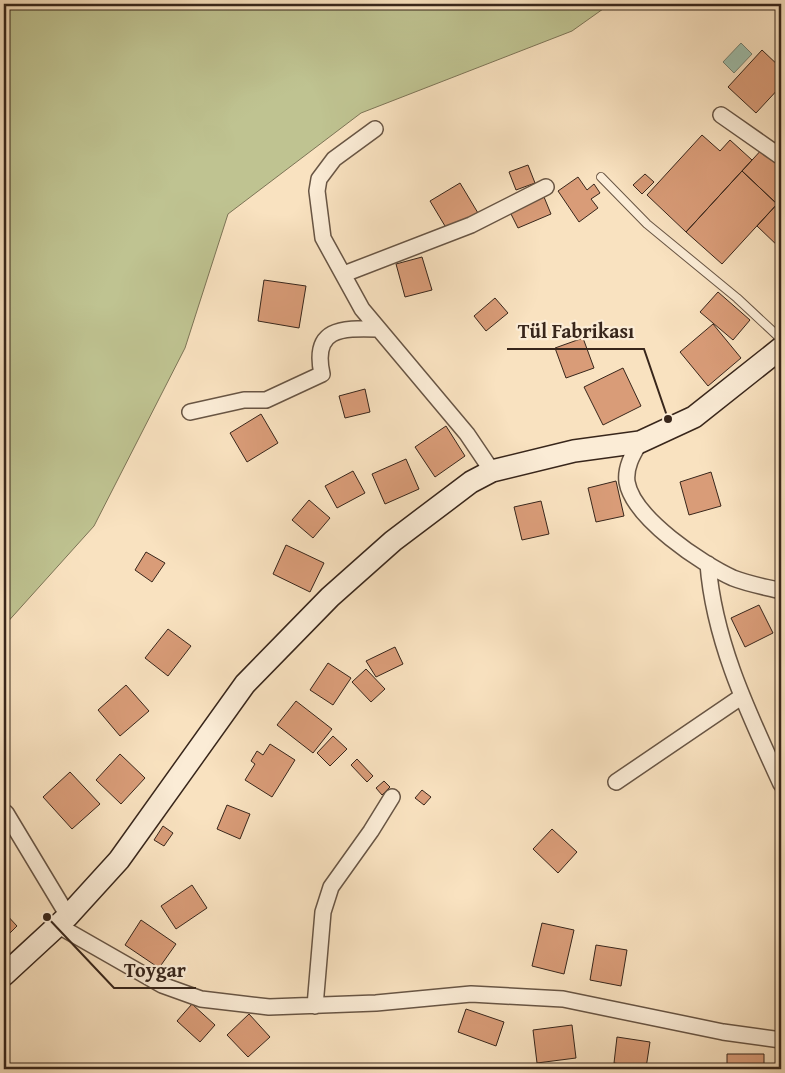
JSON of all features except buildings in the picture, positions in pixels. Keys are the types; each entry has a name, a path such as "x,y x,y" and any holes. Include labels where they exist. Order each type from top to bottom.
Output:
{"main road":[{"path":"4,975 62,920 119,860 245,684 330,597 393,541 471,482 492,471 574,451 640,442 694,417 781,348"}],"street":[{"path":"721,115 781,157"},
{"path":"375,129 334,159 319,179 317,191 323,238 362,309 467,434 492,471"},
{"path":"344,274 471,225 546,186"},
{"path":"190,412 244,400 266,400 308,383 322,374 319,359 320,347 335,330 377,329"},
{"path":"640,442 628,463 627,482 635,502 682,548 708,564 734,578 781,591"},
{"path":"708,564 710,586 741,697 781,784"},
{"path":"616,782 741,697"},
{"path":"315,1006 323,912 331,887 371,831 392,797"},
{"path":"6,813 62,920 162,985 201,999 269,1007 315,1006 470,994 563,999 723,1032 781,1040"}],"lane":[{"path":"601,177 647,224 738,298 781,339"}],"green space":[{"path":"4,4 610,4 572,31 361,113 228,214 185,348 94,526 4,626"}],"shaded area":[{"path":"741,43 752,54 734,73 723,62"}],"place":[{"name":"Tül Fabrikası","path":"668,419"},
{"name":"Toygar","path":"47,917"}]}
